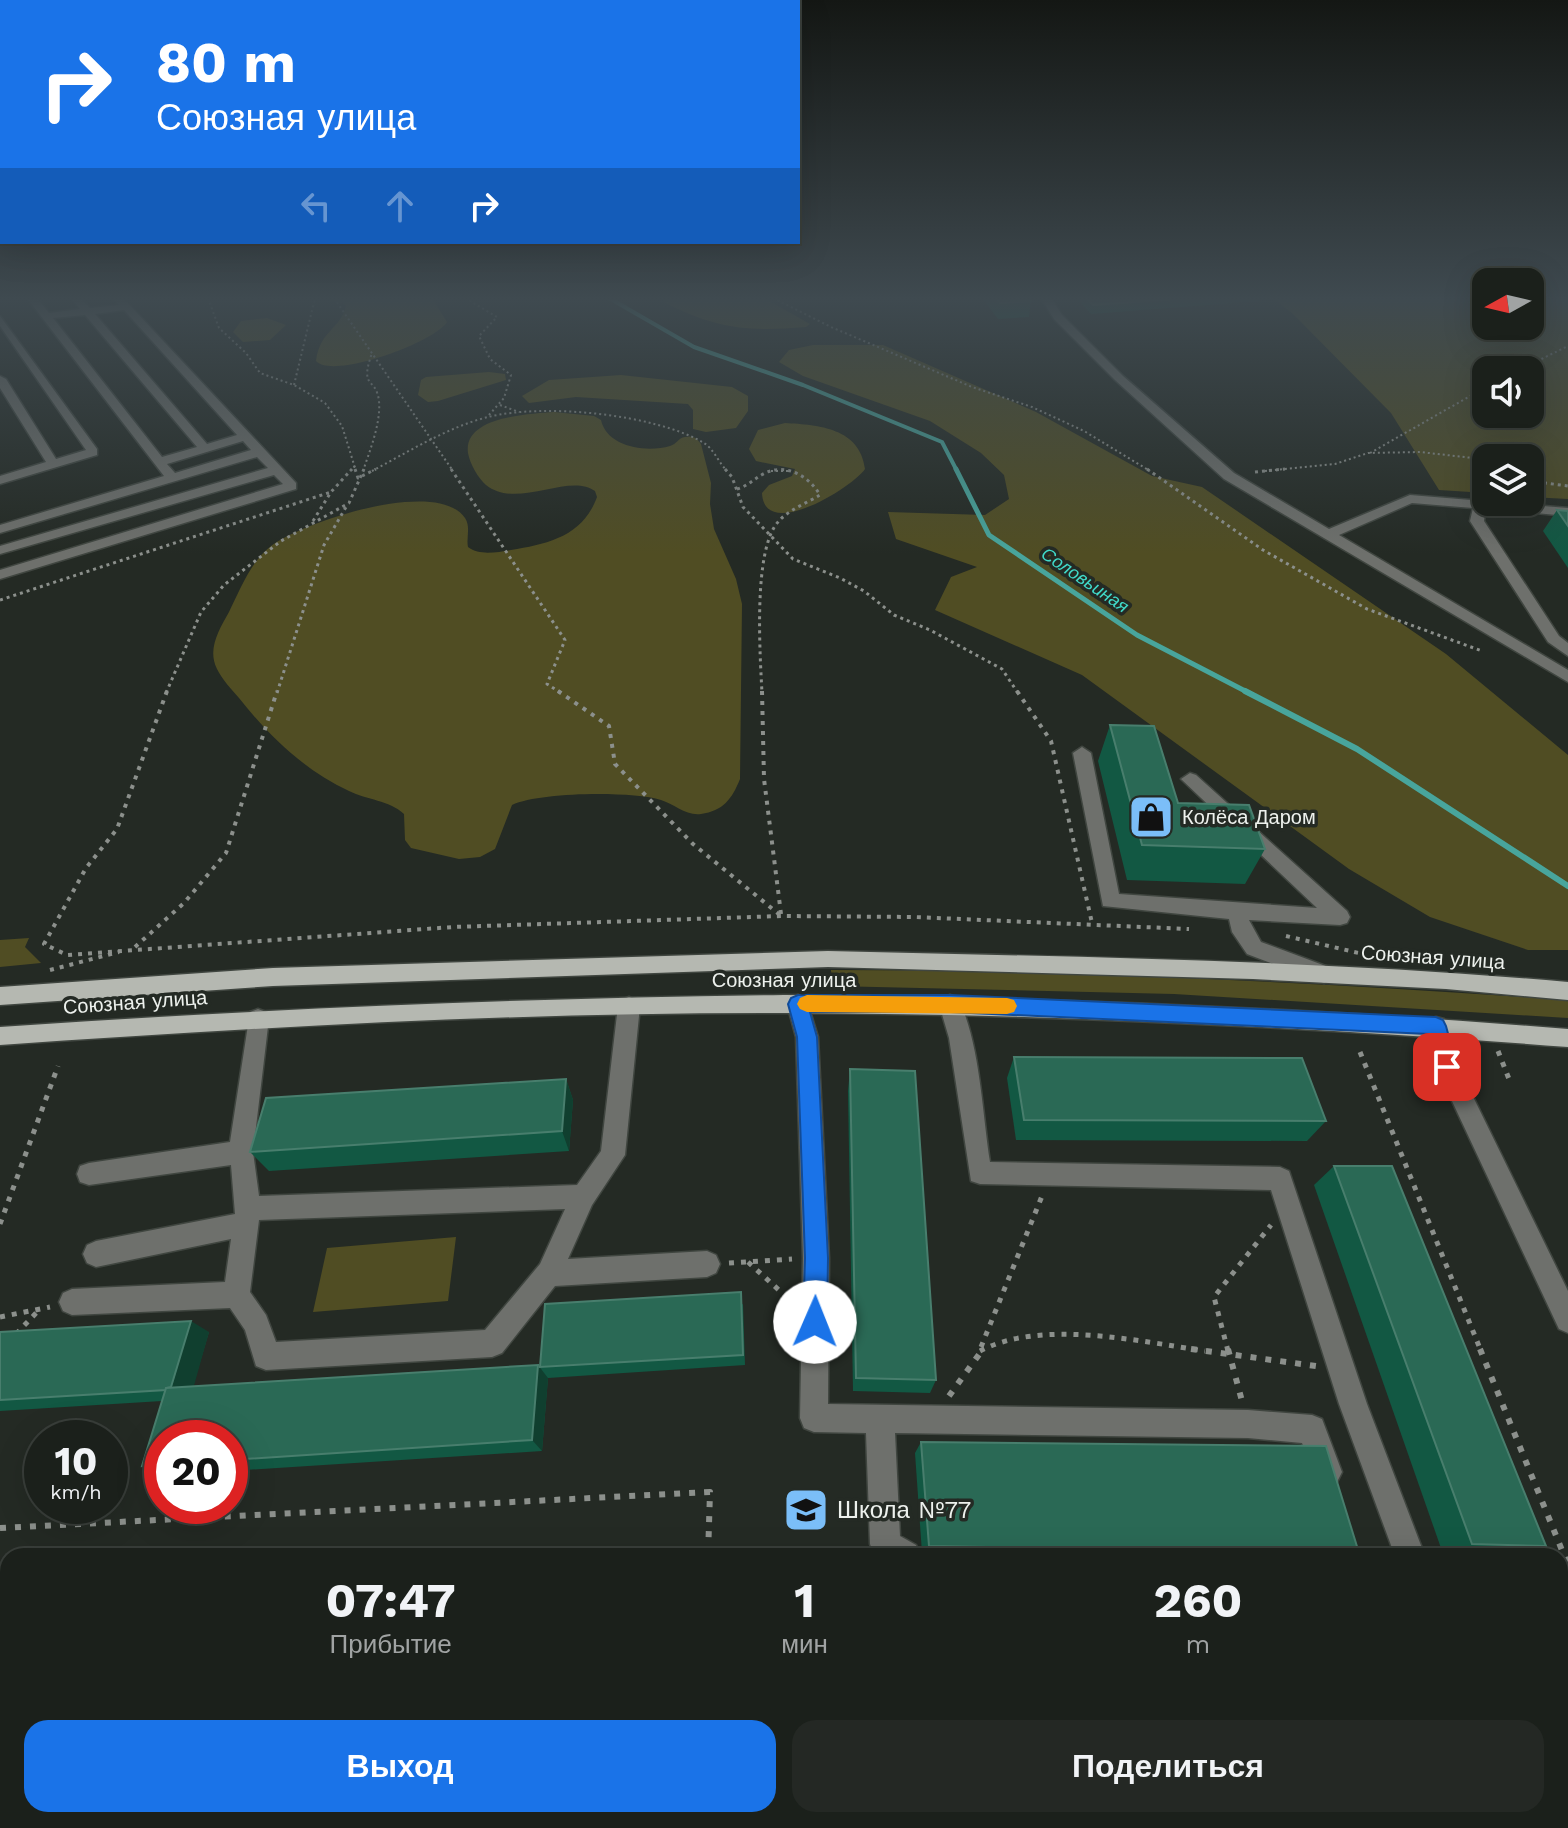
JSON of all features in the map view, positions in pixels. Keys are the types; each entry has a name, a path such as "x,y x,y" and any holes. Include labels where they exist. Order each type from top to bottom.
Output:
{"main road":[{"name":"Союзная улица","path":"0,996 273,977 828,959 1324,974 1446,980 1568,991"},
{"name":"Союзная улица","path":"0,1036 258,1018 629,1006 950,1004 1436,1026 1568,1038"}],"street":[{"path":"3,383 53,464"},
{"path":"0,461 4,479 93,452 44,383"},
{"path":"99,383 172,478"},
{"path":"149,383 205,449"},
{"path":"0,575 291,486 197,383"},
{"path":"1125,383 1229,476 1568,677"},
{"path":"160,462 245,436"},
{"path":"0,529 259,452"},
{"path":"0,550 276,470"},
{"path":"1330,534 1410,499 1472,504"},
{"path":"1544,510 1568,512"},
{"path":"1477,516 1477,521 1553,639 1568,651"},
{"path":"1082,753 1110,901 1340,917 1190,779"},
{"path":"1237,912 1242,932 1254,948 1324,974"},
{"path":"798,1004 807,1037 816,1258 814,1418 1248,1424 1312,1429 1336,1500"},
{"path":"950,1004 960,1038 980,1173 1280,1179 1342,1370 1407,1548"},
{"path":"258,1018 241,1152 247,1216 236,1295 257,1324 266,1356 492,1343 549,1273 583,1197 613,1155 629,1006"},
{"path":"1436,1026 1447,1067 1568,1320"},
{"path":"89,1174 241,1152"},
{"path":"96,1254 247,1216 583,1197"},
{"path":"549,1273 707,1264"},
{"path":"72,1302 236,1295"},
{"path":"880,1419 885,1544 892,1548"}],"path":[{"path":"289,383 325,403 342,426 358,478"},
{"path":"43,972 134,948 194,893 226,853 324,545 354,495 376,430 380,401 368,383"},
{"path":"393,383 565,640 547,684 609,726 615,764 693,844 782,916"},
{"path":"487,417 500,405 510,383"},
{"path":"963,383 1032,407 1084,431 1140,464 1263,550 1367,609 1482,651"},
{"path":"1229,476 1335,464 1368,453 1472,395"},
{"path":"500,405 522,412"},
{"path":"358,478 432,440 487,417 522,412 583,412 615,416 684,433 708,445 732,477 743,507 793,559 840,578 864,591 894,615 930,630 1002,669 1051,741 1092,923"},
{"path":"1368,453 1420,452 1472,458"},
{"path":"313,521 331,492 355,466"},
{"path":"737,489 752,485 760,476 773,470 788,471 815,484 820,495 780,519 769,534 762,576 760,638 764,779 782,916"},
{"path":"1544,483 1568,486"},
{"path":"0,600 331,492"},
{"path":"348,505 313,521 232,576 201,612 156,717 117,829 86,868 44,944 67,955 453,927 782,916 1092,923 1197,929"},
{"path":"1242,932 1277,934 1364,955"},
{"path":"1360,1052 1561,1548"},
{"path":"0,1224 58,1066"},
{"path":"933,1419 981,1349 1051,1175"},
{"path":"1248,1424 1214,1297 1288,1204"},
{"path":"707,1264 816,1258"},
{"path":"747,1262 815,1322"},
{"path":"0,1317 72,1302"},
{"path":"10,1341 39,1309"},
{"path":"981,1349 1037,1334 1129,1340 1342,1370"},
{"path":"0,1528 710,1492 708,1548"}],"shaded area":[{"path":"420,383 495,383 438,401 428,402 418,395"},
{"path":"543,383 698,383 732,387 748,396 748,411 736,428 706,432 693,429 693,410 688,404 576,397 529,403 522,396"},
{"path":"824,383 970,383 1036,412 1152,476 1202,487 1446,654 1568,755 1568,950 1528,950 1430,917 1349,869 1082,675 935,610 951,577 977,567 896,539 888,512 985,515 1009,499 1004,475 981,453 930,421"},
{"path":"1362,383 1472,383 1472,428 1544,428 1544,383 1568,383 1568,499 1544,498 1544,444 1472,444 1472,492 1439,490 1391,413"},
{"path":"554,412 594,416 601,420 611,436 629,446 660,448 690,436 701,444 711,483 714,529 736,579 742,604 740,779 726,803 701,814 690,813 661,800 629,795 543,797 512,805 495,849 480,857 459,859 411,848 405,840 404,814 392,806 333,783 288,751 263,726 217,669 213,654 216,640 247,576 264,552 287,536 339,516 400,503 427,502 450,506 467,521 468,547 483,552 538,545 563,536 583,521 591,510 597,497 595,491 584,486 571,486 527,493 499,492 480,479 468,453 469,441 476,431 487,424 515,416"},
{"path":"785,423 836,431 855,445 862,455 865,469 844,488 809,506 777,513 766,507 762,493 769,485 792,476 795,469 756,461 749,449 758,430"},
{"path":"29,938 25,947 41,963 0,967 0,940"},
{"path":"831,970 1107,975 1476,994 1568,1000 1568,1018 1174,994 832,986"},
{"path":"456,1237 448,1301 313,1312 327,1248"}],"building":[{"path":"1557,510 1568,511 1568,526"},
{"path":"1110,725 1154,726 1178,803 1249,805 1265,849 1142,845"},
{"path":"1014,1057 1302,1058 1326,1121 1024,1120"},
{"path":"850,1069 915,1071 936,1380 856,1378"},
{"path":"566,1079 562,1131 250,1152 266,1098"},
{"path":"1334,1166 1392,1166 1546,1546 1472,1544"},
{"path":"741,1292 743,1355 540,1367 545,1304"},
{"path":"191,1321 171,1387 166,1390 0,1400 0,1332"},
{"path":"538,1365 532,1440 248,1459 248,1420 156,1420 166,1388"},
{"path":"921,1442 1326,1446 1357,1548 1052,1548 929,1546"}],"waterway":[{"name":"Соловьиная","path":"798,383 942,442 957,471"},
{"name":"Соловьиная","path":"957,471 989,535 1137,635 1249,693"},
{"name":"Соловьиная","path":"1245,691 1357,749 1568,886"}],"slow traffic":[{"path":"807,1004 1007,1006"}],"place":[{"name":"Колёса Даром","path":"1151,817"},
{"name":"Школа №77","path":"806,1510"}],"route":[{"path":"815,1322 816,1258 807,1037 798,1004 950,1004 1436,1026 1447,1067"}]}
